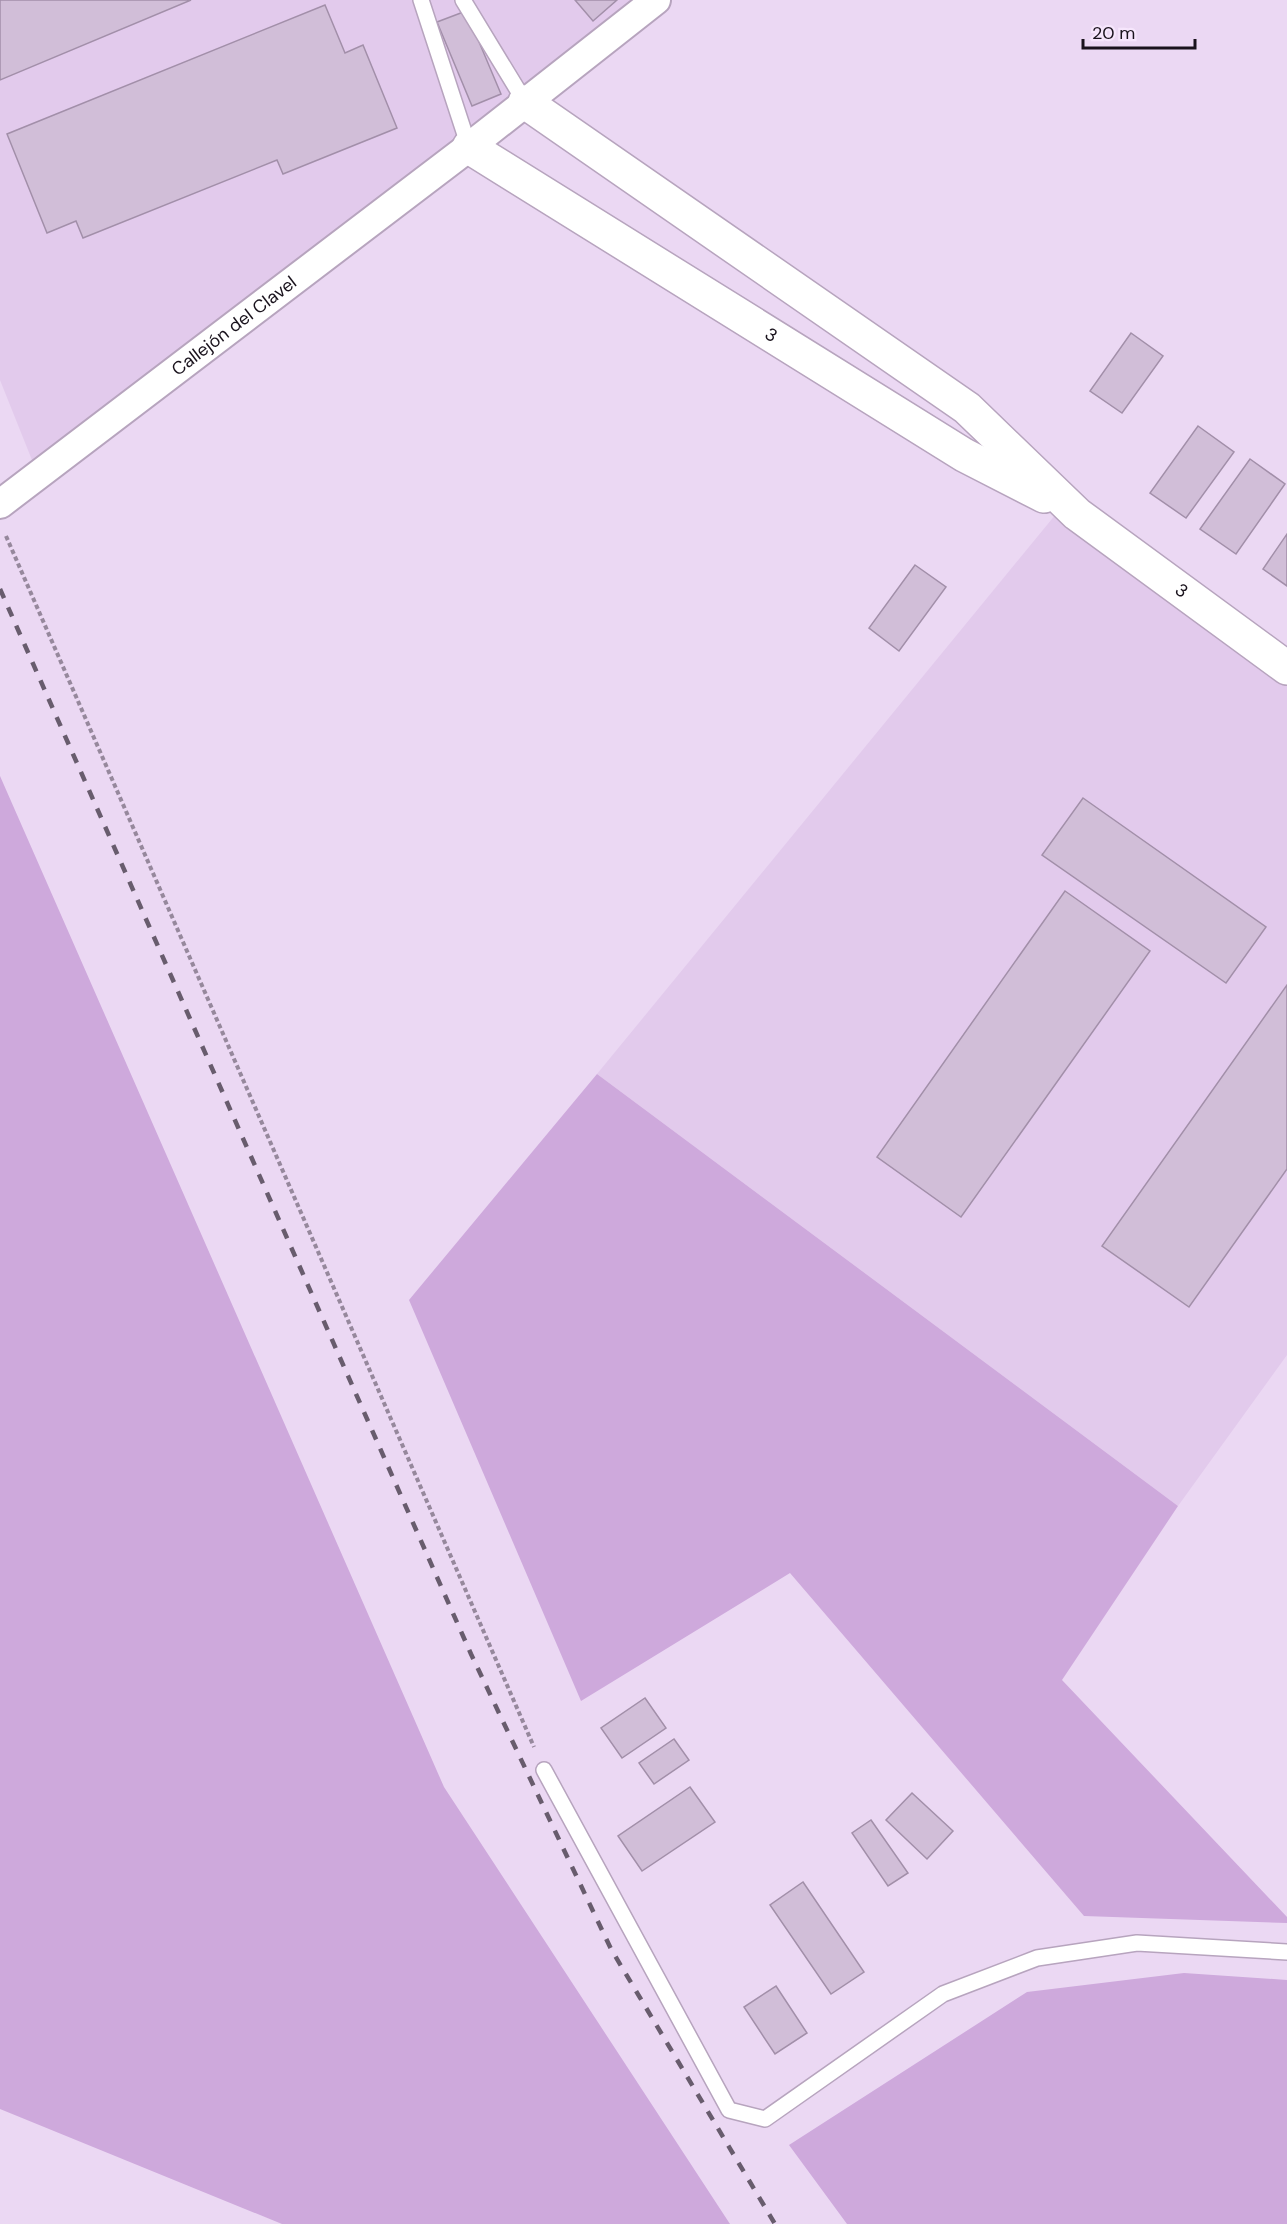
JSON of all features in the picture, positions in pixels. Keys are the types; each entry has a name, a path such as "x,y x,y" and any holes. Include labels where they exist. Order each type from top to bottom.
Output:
{"street":[{"path":"525,102 656,0"},
{"name":"Callejón del Clavel","path":"0,504 525,102"},
{"name":"3","path":"525,102 967,408 1077,514 1287,668"},
{"name":"3","path":"468,147 964,455 1077,514"}],"lane":[{"path":"422,0 468,147"},
{"path":"463,0 525,102"},
{"path":"544,1770 729,2110 765,2119 943,1994 1037,1958 1137,1943 1287,1952"}],"path":[{"path":"5,532 544,1770"}],"shaded area":[{"path":"0,0 654,0 38,475 0,380"},
{"path":"1056,514 1287,685 1287,1355 1178,1506 597,1074"},
{"path":"0,776 444,1787 730,2224 282,2224 0,2109"},
{"path":"597,1074 1178,1506 1062,1680 1287,1917 1287,1923 1084,1916 790,1573 581,1701 409,1300"},
{"path":"1184,1973 1287,1980 1287,2224 847,2224 789,2145 1027,1992"}],"building":[{"path":"0,0 191,0 0,80"},
{"path":"575,0 617,0 593,21"},
{"path":"325,5 345,53 363,45 397,128 283,174 277,160 83,238 76,221 47,233 7,134"},
{"path":"466,11 501,94 472,106 437,22"},
{"path":"1131,333 1163,356 1122,413 1090,391"},
{"path":"1198,426 1234,452 1186,518 1150,493"},
{"path":"1250,459 1285,484 1236,554 1200,529"},
{"path":"1287,534 1287,586 1263,569"},
{"path":"915,565 946,587 899,651 869,628"},
{"path":"1083,798 1266,927 1226,983 1042,855"},
{"path":"1065,891 1150,951 961,1217 877,1157"},
{"path":"1287,985 1287,1169 1189,1307 1102,1246"},
{"path":"645,1698 666,1728 622,1758 601,1728"},
{"path":"674,1739 689,1760 654,1784 639,1763"},
{"path":"690,1787 715,1822 642,1871 618,1836"},
{"path":"912,1793 953,1831 927,1859 886,1820"},
{"path":"871,1820 908,1873 888,1886 852,1833"},
{"path":"803,1882 864,1972 831,1994 770,1905"},
{"path":"776,1986 807,2033 775,2054 744,2007"}],"railway":[{"path":"0,589 471,1654 611,1949 775,2224"}]}
